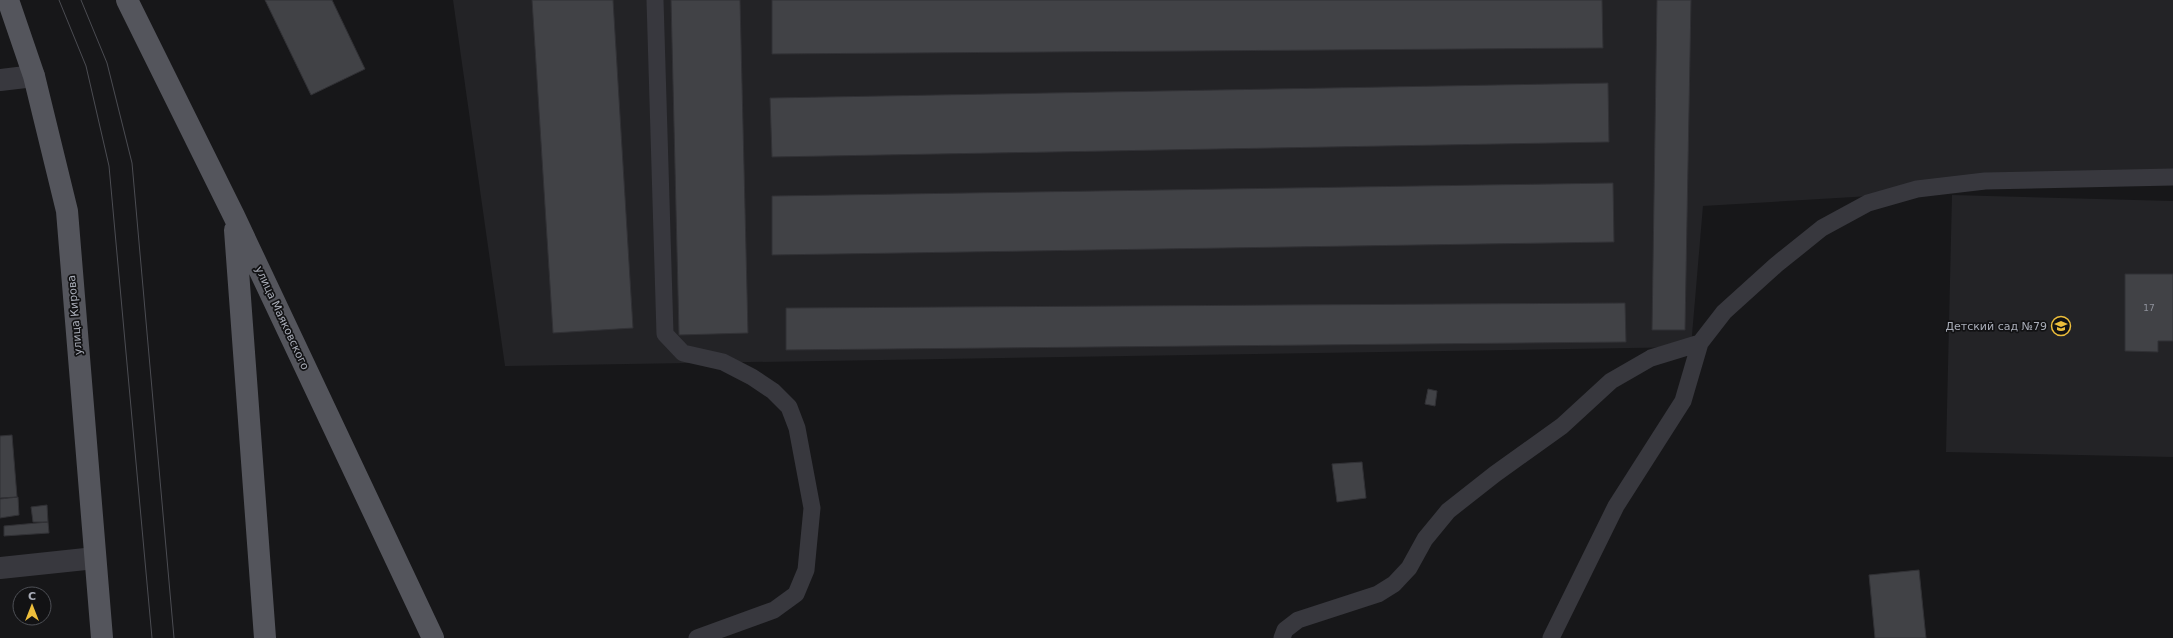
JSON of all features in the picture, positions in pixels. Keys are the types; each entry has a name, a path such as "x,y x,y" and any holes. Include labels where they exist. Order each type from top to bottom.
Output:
{"main road":[{"name":"улица Кирова","path":"8,0 34,76 67,211 102,638"},
{"name":"улица Маяковского","path":"127,0 234,216 433,638"},
{"path":"234,216 265,638"}],"street":[{"path":"0,80 34,76"},
{"path":"0,568 95,558"}],"lane":[{"path":"655,0 665,334 683,353 723,362 752,377 773,392 789,407 797,428 812,508 806,570 796,594 774,610 697,638"},
{"path":"1551,638 1616,506 1683,401 1700,343 1724,312 1776,265 1822,228 1868,203 1916,189 1985,181 2173,177"},
{"path":"1282,638 1286,630 1298,620 1378,594 1394,584 1409,568 1425,539 1448,510 1562,426 1611,381 1651,358 1700,343"}],"shaded area":[{"path":"453,0 2173,0 2173,178 1703,206 1691,347 505,366"},
{"name":"Детский сад №79","path":"1952,195 2173,201 2173,457 1946,452"}],"building":[{"path":"265,0 332,0 365,69 311,95"},
{"path":"532,0 613,0 633,328 553,333"},
{"path":"671,0 740,0 748,333 679,335"},
{"path":"772,0 1602,0 1603,48 772,54"},
{"path":"1657,0 1691,0 1685,330 1652,330"},
{"path":"1608,83 1609,142 772,157 770,98"},
{"path":"1613,183 1614,242 772,255 772,196"},
{"path":"2125,274 2173,274 2173,341 2158,341 2158,352 2125,351"},
{"path":"1625,303 1626,342 786,350 786,308"},
{"path":"1428,389 1437,391 1435,406 1425,404"},
{"path":"12,435 17,497 0,498 0,436"},
{"path":"1362,462 1366,498 1337,502 1332,464"},
{"path":"18,497 19,515 0,518 0,499"},
{"path":"47,505 48,522 33,522 31,507"},
{"path":"48,522 49,533 4,536 4,526"},
{"path":"1919,570 1926,638 1875,638 1869,575"}],"tram line":[{"path":"59,0 86,66 109,166 152,638"},
{"path":"81,0 107,63 132,163 174,638"}],"place":[{"name":"Детский сад №79","path":"2061,326"}]}
